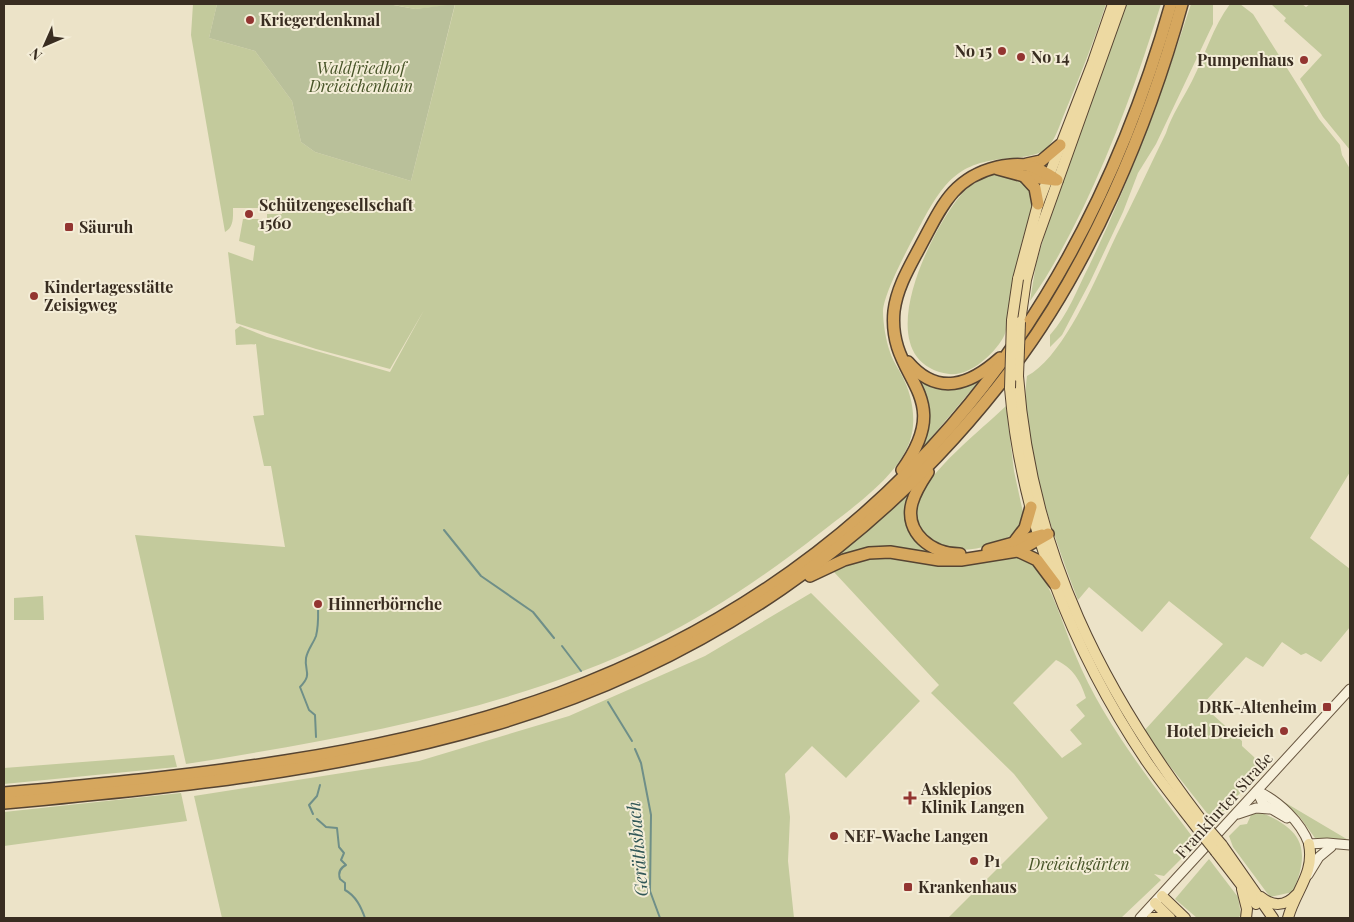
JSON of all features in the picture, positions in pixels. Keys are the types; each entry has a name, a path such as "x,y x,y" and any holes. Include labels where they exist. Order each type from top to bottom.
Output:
{"highway":[{"path":"193,778 444,728 558,694 650,655 738,606 811,556 884,494 951,426 1017,341 1051,290 1102,191 1127,136 1175,8"},
{"path":"4,803 193,778 352,760 447,738 520,717 598,688 655,664 709,635 790,585 870,522 934,459 1014,365 1042,325 1112,196 1135,142 1175,8"},
{"path":"884,494 917,446 924,424 921,396 897,344 894,317 899,289 941,209 963,182 977,173 993,168 1041,161 1060,145"},
{"path":"1027,164 1051,179"},
{"path":"993,168 1024,176 1051,179"},
{"path":"1024,176 1034,188 1038,204"},
{"path":"897,344 907,360 922,375 939,382 956,384 974,378 1017,341"},
{"path":"934,459 912,502 911,518 922,540 939,551 957,554 1016,546 1037,560 1055,584"},
{"path":"1016,546 1025,528 1031,507"},
{"path":"790,585 835,564 874,552 901,553 948,560 1016,546 1042,536"},
{"path":"4,793 172,781"}],"main road":[{"path":"1113,4 1060,145 1036,242 1022,280 1018,345 1020,403 1042,536 1055,584 1078,639 1114,710 1148,763 1261,897 1274,904 1287,902 1301,891"},
{"path":"1121,4 1051,179 1038,204 1012,320 1009,365 1012,412 1031,507 1076,616 1110,684 1153,755 1207,834"},
{"name":"Frankfurter Straße","path":"1140,918 1350,689"},
{"path":"1269,778 1268,792 1272,805"},
{"path":"1257,791 1261,802 1272,805 1298,825 1309,844 1315,849 1349,845"},
{"path":"1236,815 1272,805"},
{"path":"1309,844 1349,845"},
{"path":"1307,877 1311,857 1309,844"},
{"path":"1288,918 1307,877 1319,857 1331,847"},
{"path":"1219,848 1239,881 1266,918"},
{"path":"1239,881 1246,904 1246,918"},
{"path":"1251,884 1273,918"},
{"path":"1159,899 1170,918"},
{"path":"1159,899 1185,918"},
{"path":"1152,918 1170,918"}],"green space":[{"path":"193,4 217,4 209,38 255,51 292,101 301,142 315,152 411,181 455,5 415,9 389,4 1106,4 1057,131 1046,149 1022,157 980,163 967,168 957,175 938,195 905,254 888,292 883,316 890,352 911,398 912,432 907,448 891,472 856,505 781,563 718,605 653,641 598,665 541,686 483,704 424,719 306,744 186,764 135,535 285,547 271,466 264,466 253,416 264,415 256,344 236,345 235,330 240,326 267,337 390,372 424,310 390,369 316,349 236,323 228,252 253,261 255,246 239,241 243,219 267,219 267,214 282,214 282,208 233,208 231,225 225,232 191,35"},
{"name":"Waldfriedhof Dreieichenhain","path":"217,4 388,4 415,9 455,4 411,181 315,152 301,142 292,101 255,51 209,38"},
{"path":"1126,4 1161,4 1126,107 1095,183 1058,256 1030,301 1036,264 1060,183"},
{"path":"1191,4 1213,4 1213,24 1156,144 1138,173 1123,212 1090,282 1062,335 1050,347 1050,335 1072,302 1132,169 1169,71"},
{"path":"1230,4 1240,4 1253,14 1319,119 1340,145 1342,155 1350,169 1350,472 1310,538 1350,569 1350,627 1321,662 1306,653 1301,655 1282,642 1263,667 1246,657 1202,705 1242,741 1242,746 1254,757 1260,771 1214,822 1143,732 1223,644 1169,601 1142,632 1089,587 1078,600 1040,490 1028,430 1026,402 1027,376 1041,366 1054,351 1079,313 1171,119"},
{"path":"1271,4 1302,4 1306,7 1310,4 1350,4 1350,150 1323,117 1300,79 1322,55 1284,21 1286,18"},
{"path":"995,174 1010,175 1020,179 1028,185 1032,200 1022,241 1006,329 999,345 980,364 964,372 949,374 924,364 911,346 908,321 912,294 921,265 947,213 967,188"},
{"path":"910,367 931,382 985,374 919,452 924,439"},
{"path":"1006,406 1014,471 1024,517 1022,528 1011,536 984,547 955,550 941,547 929,540 920,529 915,516 916,504 932,478 943,465"},
{"path":"915,488 907,515 937,553 935,556 889,547 832,561"},
{"name":"Dreieichgärten","path":"1018,556 1027,558 1042,576 1086,680 1114,729 1197,843 1164,876 1154,874 1161,880 1121,918 948,918 1048,818 1014,774 931,693 939,685 833,571 870,558","holes":["1056,660 1075,675 1086,698 1076,705 1085,716 1070,730 1082,744 1062,758 1013,703"]},
{"path":"811,593 920,701 846,778 812,746 785,774 790,817 788,861 794,918 222,918 194,796 419,761 569,716 705,656"},
{"path":"43,596 44,620 14,620 14,598"},
{"path":"174,755 177,767 4,784 4,768"},
{"path":"181,793 187,821 4,846 4,812"},
{"path":"1274,796 1350,841 1350,843 1315,838 1299,816"},
{"path":"1260,812 1286,826 1299,842 1302,852 1301,863 1299,877 1293,892 1270,897 1233,847 1229,836 1240,825 1247,824 1251,815"},
{"path":"1209,859 1238,897 1241,915 1238,918 1197,918 1175,899"}],"waterway":[{"name":"Geräthsbach","path":"444,530 481,576 533,612 554,638"},
{"path":"316,737 315,715 309,710 300,687 307,676 306,658 316,636 318,604"},
{"name":"Geräthsbach","path":"562,646 581,671"},
{"name":"Geräthsbach","path":"608,702 632,741"},
{"name":"Geräthsbach","path":"635,749 641,763 651,815 650,891 660,918"},
{"path":"313,814 309,805 317,796 320,785"},
{"path":"317,819 326,827 337,828 339,847 344,853 341,860 346,865 340,871 340,879 345,883 345,890 358,902 365,918"}],"place":[{"name":"Kriegerdenkmal","path":"250,20"},
{"name":"No 15","path":"1002,51"},
{"name":"No 14","path":"1021,57"},
{"name":"Pumpenhaus","path":"1304,60"},
{"name":"Schützengesellschaft 1560","path":"249,214"},
{"name":"Säuruh","path":"69,227"},
{"name":"Kindertagesstätte Zeisigweg","path":"34,296"},
{"name":"Hinnerbörnche","path":"318,604"},
{"name":"DRK-Altenheim","path":"1327,707"},
{"name":"Hotel Dreieich","path":"1284,731"},
{"name":"Asklepios Klinik Langen","path":"910,798"},
{"name":"NEF-Wache Langen","path":"834,836"},
{"name":"P1","path":"974,861"},
{"name":"Krankenhaus","path":"908,887"}]}
